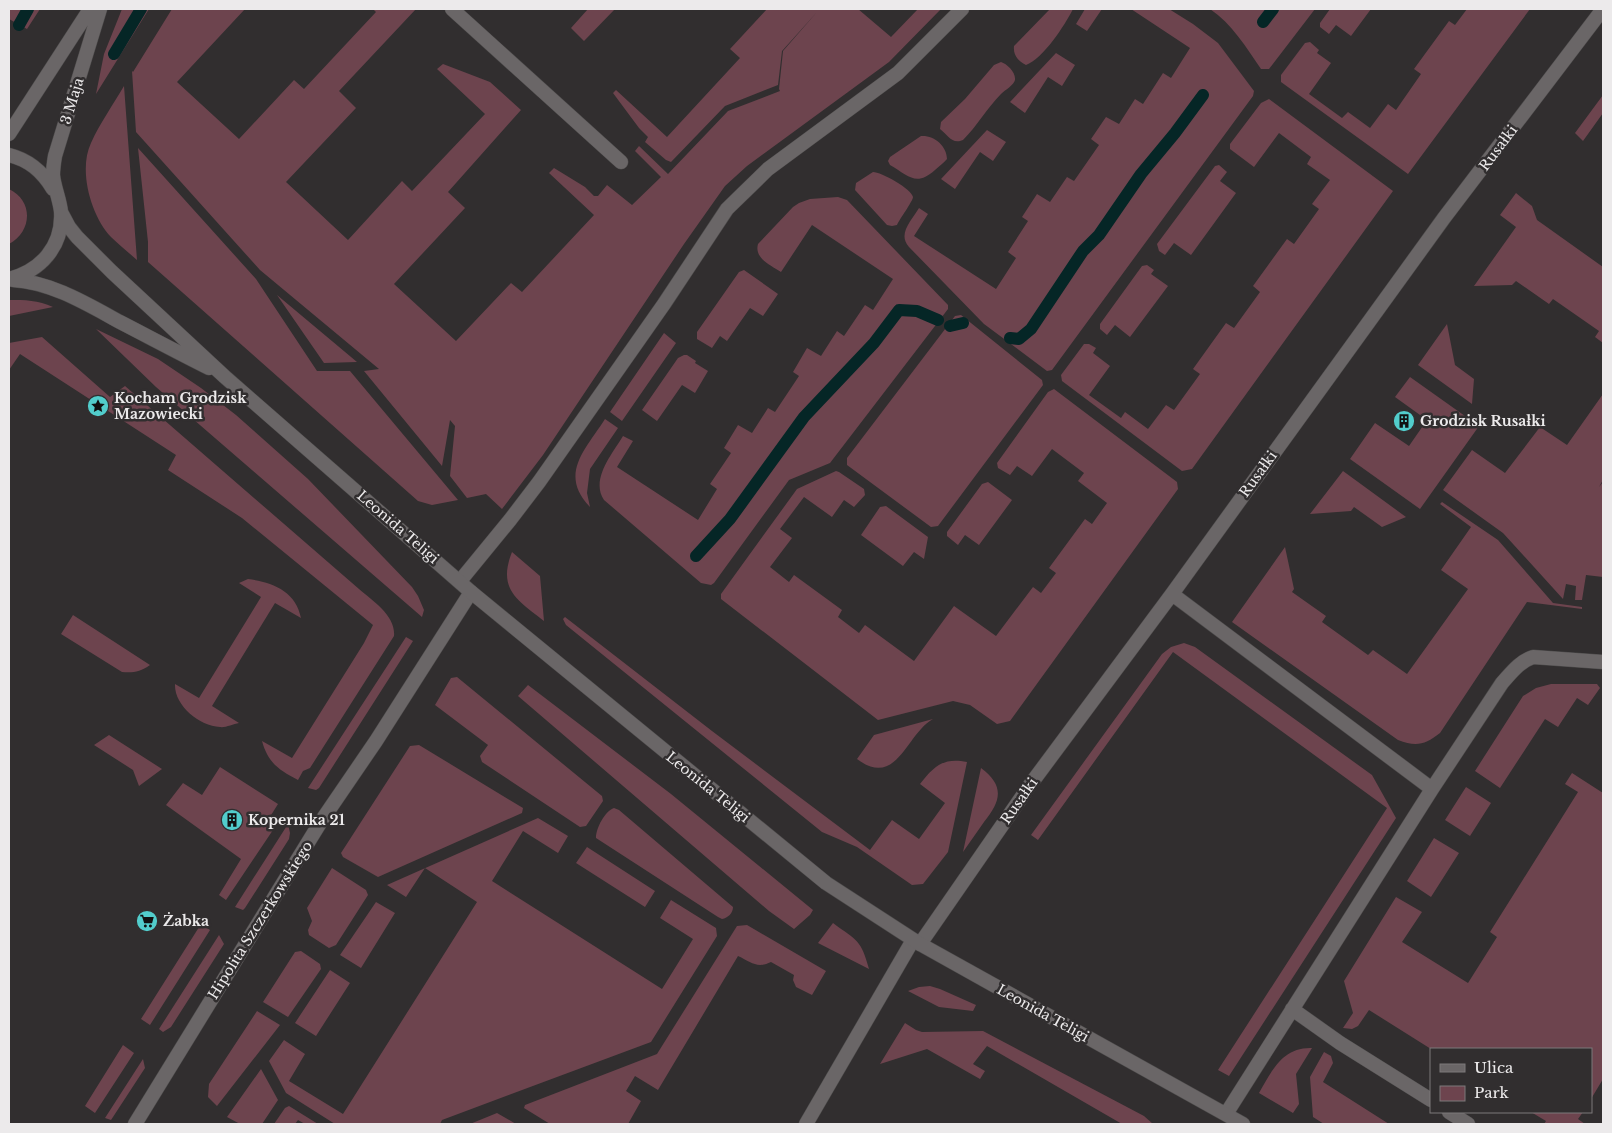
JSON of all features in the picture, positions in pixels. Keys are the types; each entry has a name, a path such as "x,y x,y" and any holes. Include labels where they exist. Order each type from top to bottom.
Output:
{"street":[{"name":"3 Maja","path":"9,134 90,9"},
{"name":"3 Maja","path":"9,279 23,275 40,264 52,249 59,231 61,212 53,174 55,156 100,9"},
{"path":"452,9 621,162"},
{"path":"460,581 539,482 727,209 768,169 914,60 962,9"},
{"name":"Rusałki","path":"806,1124 917,942 1444,218 1603,9"},
{"name":"3 Maja","path":"9,155 19,157 34,166 57,193"},
{"name":"Leonida Teligi","path":"61,212 77,237 225,377 471,592 826,883 917,942 1235,1121"},
{"name":"Leonida Teligi","path":"9,279 27,281 49,287 88,305 225,377"},
{"name":"Hipolita Szczerkowskiego","path":"135,1124 320,823 376,741 471,592"},
{"path":"1172,594 1432,789"},
{"path":"1235,1121 1292,1009 1502,683 1522,661 1533,657 1603,662"},
{"path":"1292,1009 1340,1043 1430,1099"},
{"path":"1451,1113 1468,1124"}],"green space":[{"path":"9,9 40,9 27,29 9,19"},
{"path":"122,9 149,9 96,94 104,54"},
{"path":"172,9 245,9 177,82 239,139 294,80 304,89 376,12 373,9 416,9 339,91 356,108 286,182 348,240 402,181 412,191 485,114 437,69 443,64 490,82 521,110 448,192 465,208 394,284 456,341 511,283 522,292 594,215 549,173 554,168 585,187 594,196 598,196 607,185 632,205 661,177 635,151 639,146 668,174 728,111 780,91 783,51 817,12 782,51 778,85 725,106 671,162 645,142 648,137 613,93 616,90 667,137 740,58 730,49 767,9 858,9 891,37 918,9 941,9 889,62 747,166 725,186 543,455 502,509 486,494 467,498 450,476 455,426 450,420 442,466 364,371 379,369 260,270 136,132 133,72"},
{"path":"588,9 615,9 584,41 571,28"},
{"path":"1050,9 1073,9 1065,24 1046,49 1033,62 1026,65 1017,57 1014,52 1014,46"},
{"path":"1085,9 1102,9 1087,31 1076,24"},
{"path":"1131,9 1169,9 1193,24 1218,43 1254,91 1253,96 1052,370 1047,371 984,324 909,247 906,242 905,232 919,208 928,214 914,236 996,289 1016,258 1008,252 1028,221 1022,217 1037,194 1050,202 1067,177 1074,181 1099,145 1091,139 1106,117 1119,124 1135,99 1143,104 1163,73 1171,78 1190,48"},
{"path":"1210,9 1315,9 1269,69 1261,69 1232,29"},
{"path":"1330,9 1371,9 1351,36 1336,25 1329,34 1320,27 1320,23"},
{"path":"1467,9 1530,9 1408,174 1281,82 1281,75 1305,43 1310,42 1319,50 1317,53 1331,63 1309,94 1342,118 1348,112 1370,128 1388,104 1396,110 1421,74 1414,69 1449,21 1455,25"},
{"path":"1056,53 1075,65 1062,86 1048,77 1025,113 1010,102"},
{"path":"1001,62 1013,71 1014,82 996,99 963,140 956,141 950,139 940,129 941,122 965,99 994,65"},
{"path":"124,86 137,260 114,240 104,228 92,205 86,179 87,154 91,143 102,121"},
{"path":"1603,95 1603,113 1583,141 1575,133"},
{"path":"1269,99 1393,191 1192,469 1182,471 1062,381 1061,375 1084,344 1089,344 1096,348 1093,353 1110,366 1089,395 1121,418 1125,412 1148,429 1166,405 1174,410 1200,374 1193,369 1226,323 1234,328 1260,292 1253,286 1287,239 1294,244 1319,209 1312,204 1330,180 1307,164 1311,157 1279,133 1254,167 1230,149 1230,144 1261,103"},
{"path":"987,130 1006,142 993,161 980,152 955,189 941,179"},
{"path":"921,136 931,137 939,142 945,150 947,159 928,175 917,179 902,173 890,165 888,161 890,157"},
{"path":"138,148 256,279 317,371 350,371 458,500 432,505 418,501 148,262 148,242"},
{"path":"1219,165 1227,172 1220,181 1236,193 1191,255 1174,243 1165,255 1159,251 1157,244 1215,166"},
{"path":"873,172 896,182 913,197 897,225 887,225 855,190 856,183"},
{"path":"9,189 23,201 27,217 22,232 17,239 9,244"},
{"path":"1516,193 1532,206 1537,220 1603,267 1603,343 1595,337 1599,331 1553,299 1549,304 1516,281 1512,285 1474,286 1516,227 1500,215"},
{"path":"838,197 847,200 948,305 948,309 830,463 789,480 714,583 711,585 701,583 604,500 600,492 600,484 604,466 623,436 633,441 617,467 698,520 717,489 710,484 731,453 724,448 738,425 752,433 768,408 775,412 799,376 793,372 807,348 821,356 837,331 844,336 865,305 873,310 893,279 812,225 781,272 768,264 758,253 758,244 793,207 810,199"},
{"path":"1147,265 1154,270 1151,274 1168,286 1130,337 1115,325 1107,335 1100,329 1100,324 1142,266"},
{"path":"744,270 778,294 763,316 750,308 727,341 720,336 712,348 697,339 697,332 739,272"},
{"path":"277,295 357,362 324,363"},
{"path":"9,300 26,300 53,307 9,316"},
{"path":"961,315 1042,380 1043,385 938,526 931,527 847,465 847,458 955,316"},
{"path":"1447,324 1455,365 1474,379 1472,404 1418,365"},
{"path":"96,329 158,359 201,388 236,415 308,479 412,587 424,610 422,617 156,387"},
{"path":"664,333 676,343 622,421 610,412"},
{"path":"42,337 110,397 125,386 377,604 391,622 394,636 310,768 303,771 298,780 275,765 267,755 262,741 292,758 364,643 373,625 242,518 168,470 176,455 20,354 9,370 9,343"},
{"path":"684,355 696,361 695,363 708,371 695,393 682,385 657,421 642,410 678,358"},
{"path":"1410,377 1479,426 1420,509 1350,459 1375,423 1409,446 1427,420 1395,397"},
{"path":"1054,389 1177,482 1178,489 1010,721 997,724 970,705 953,701 878,720 721,599 721,594 797,489 836,471 864,489 865,495 854,507 844,500 832,517 804,497 780,529 792,538 770,567 789,582 794,575 842,610 838,617 859,633 865,625 914,661 954,606 996,636 1033,587 1041,593 1056,573 1049,568 1085,519 1092,524 1107,503 1078,481 1084,473 1052,449 1032,476 1017,466 1010,475 998,468 997,463 1048,392"},
{"path":"1603,394 1603,480 1599,487 1603,482 1603,577 1586,575 1582,600 1575,600 1576,586 1566,584 1563,599 1503,533 1443,490 1472,450 1505,473 1540,427 1567,445"},
{"path":"605,419 618,428 590,469 587,493 590,507 576,484 576,473 583,451"},
{"path":"1343,471 1406,517 1382,527 1354,507 1351,511 1310,514"},
{"path":"988,482 1012,500 979,545 965,535 958,545 947,536 947,532 982,484"},
{"path":"1442,502 1498,540 1553,603 1582,607 1582,609 1527,602 1440,733 1420,744 1410,744 1398,740 1232,622 1285,547 1294,589 1292,592 1326,616 1322,622 1368,655 1373,650 1407,674 1468,589 1441,570 1471,527 1440,504"},
{"path":"886,506 928,537 924,559 914,552 903,566 861,535 880,507"},
{"path":"512,552 540,576 544,621 518,600 509,585 507,576 508,565"},
{"path":"248,579 266,583 282,590 294,601 301,618 275,603 212,706 239,723 224,727 212,726 196,718 183,707 176,692 175,684 199,698 261,597 239,583"},
{"path":"73,615 150,665 136,672 122,672 61,634"},
{"path":"565,617 870,850 892,820 919,839 945,803 920,784 940,764 952,761 967,762 948,852 923,884 912,885 857,847 822,832 566,625 563,619"},
{"path":"406,637 413,641 319,788 316,790 308,788"},
{"path":"1184,643 1195,647 1372,775 1396,818 1229,1076 1218,1070 1387,808 1173,652 1038,840 1031,835 1162,654 1171,647"},
{"path":"457,677 602,796 603,801 586,826 580,827 482,762 480,756 488,745 435,705 451,678"},
{"path":"1551,684 1597,684 1600,688 1588,705 1577,698 1558,727 1545,719 1500,788 1475,771 1523,696 1536,688"},
{"path":"528,685 671,794 813,910 810,915 794,929 769,911 518,696"},
{"path":"933,719 924,726 892,763 882,768 871,767 857,759 874,735"},
{"path":"109,735 162,769 139,786 133,770 94,745"},
{"path":"419,745 523,808 522,813 378,877 343,857 341,853 410,746"},
{"path":"220,767 278,804 268,820 273,830 226,900 219,895 241,859 166,805 183,783 202,795"},
{"path":"981,768 989,775 997,787 997,800 990,814 963,852"},
{"path":"1572,773 1603,793 1603,1079 1592,1097 1592,1048 1430,1048 1369,1010 1358,1026 1352,1029 1343,1028 1353,1013 1344,981 1396,897 1422,912 1402,942 1468,983 1497,937 1490,932 1578,792 1565,784"},
{"path":"1466,787 1491,803 1470,836 1445,820"},
{"path":"614,808 619,810 733,907 730,915 722,919 718,917 596,838 602,820"},
{"path":"538,818 568,836 558,853 523,831 492,881 662,989 693,939 660,918 671,900 716,928 717,936 651,1042 442,1120 440,1124 335,1124 286,1093 269,1061 284,1040 305,1054 289,1081 343,1114 477,902 425,868"},
{"path":"288,824 289,839 245,908 243,910 235,907"},
{"path":"1434,838 1459,853 1431,897 1407,881"},
{"path":"587,847 655,891 645,907 576,863"},
{"path":"332,868 366,890 368,895 336,945 329,948 309,935 308,930 312,921 307,908"},
{"path":"425,868 406,897 387,885"},
{"path":"376,902 395,913 361,968 340,955"},
{"path":"833,923 857,941 869,969 818,943"},
{"path":"201,924 210,930 150,1025 141,1019"},
{"path":"747,925 826,971 812,995 796,987 793,980 794,975 771,962 758,965 738,956 658,1090 635,1076 626,1091 641,1101 628,1124 550,1124 524,1108 525,1105 657,1054 737,926"},
{"path":"219,935 224,944 171,1027 163,1032 159,1029"},
{"path":"301,951 320,964 321,969 288,1017 263,1002 295,952"},
{"path":"330,970 350,983 316,1036 295,1023"},
{"path":"930,986 976,1005 973,1011 939,1007 908,991"},
{"path":"257,1011 280,1025 217,1106 208,1097 209,1084"},
{"path":"905,1023 922,1032 983,1031 1144,1116 1153,1124 1122,1124 987,1046 973,1064 985,1071 980,1079 927,1049 880,1064"},
{"path":"123,1045 134,1053 95,1113 85,1106"},
{"path":"1312,1048 1296,1074 1299,1104 1293,1113 1259,1093 1274,1069 1285,1056 1302,1049"},
{"path":"1324,1052 1331,1056 1333,1063 1323,1082 1389,1124 1324,1124 1313,1117 1310,1077"},
{"path":"143,1059 145,1068 111,1120 105,1118"},
{"path":"261,1069 278,1100 262,1124 240,1124 227,1117"},
{"path":"289,1106 318,1124 305,1124 298,1120 295,1124 274,1124 285,1108"},
{"path":"497,1113 516,1124 470,1124"},
{"path":"1533,1113 1582,1113 1578,1119 1585,1124 1544,1124 1546,1121"}],"waterway":[{"path":"19,25 28,9"},
{"path":"114,54 141,9"},
{"path":"1263,22 1273,9"},
{"path":"1010,338 1019,339 1031,329 1083,251 1099,235 1141,174 1203,95"},
{"path":"696,556 730,519 804,417 874,343 899,310 917,311 938,320"},
{"path":"950,326 963,323"}],"place":[{"name":"Kocham Grodzisk Mazowiecki","path":"98,406"},
{"name":"Grodzisk Rusałki","path":"1404,421"},
{"name":"Kopernika 21","path":"232,820"},
{"name":"Żabka","path":"147,921"}]}
